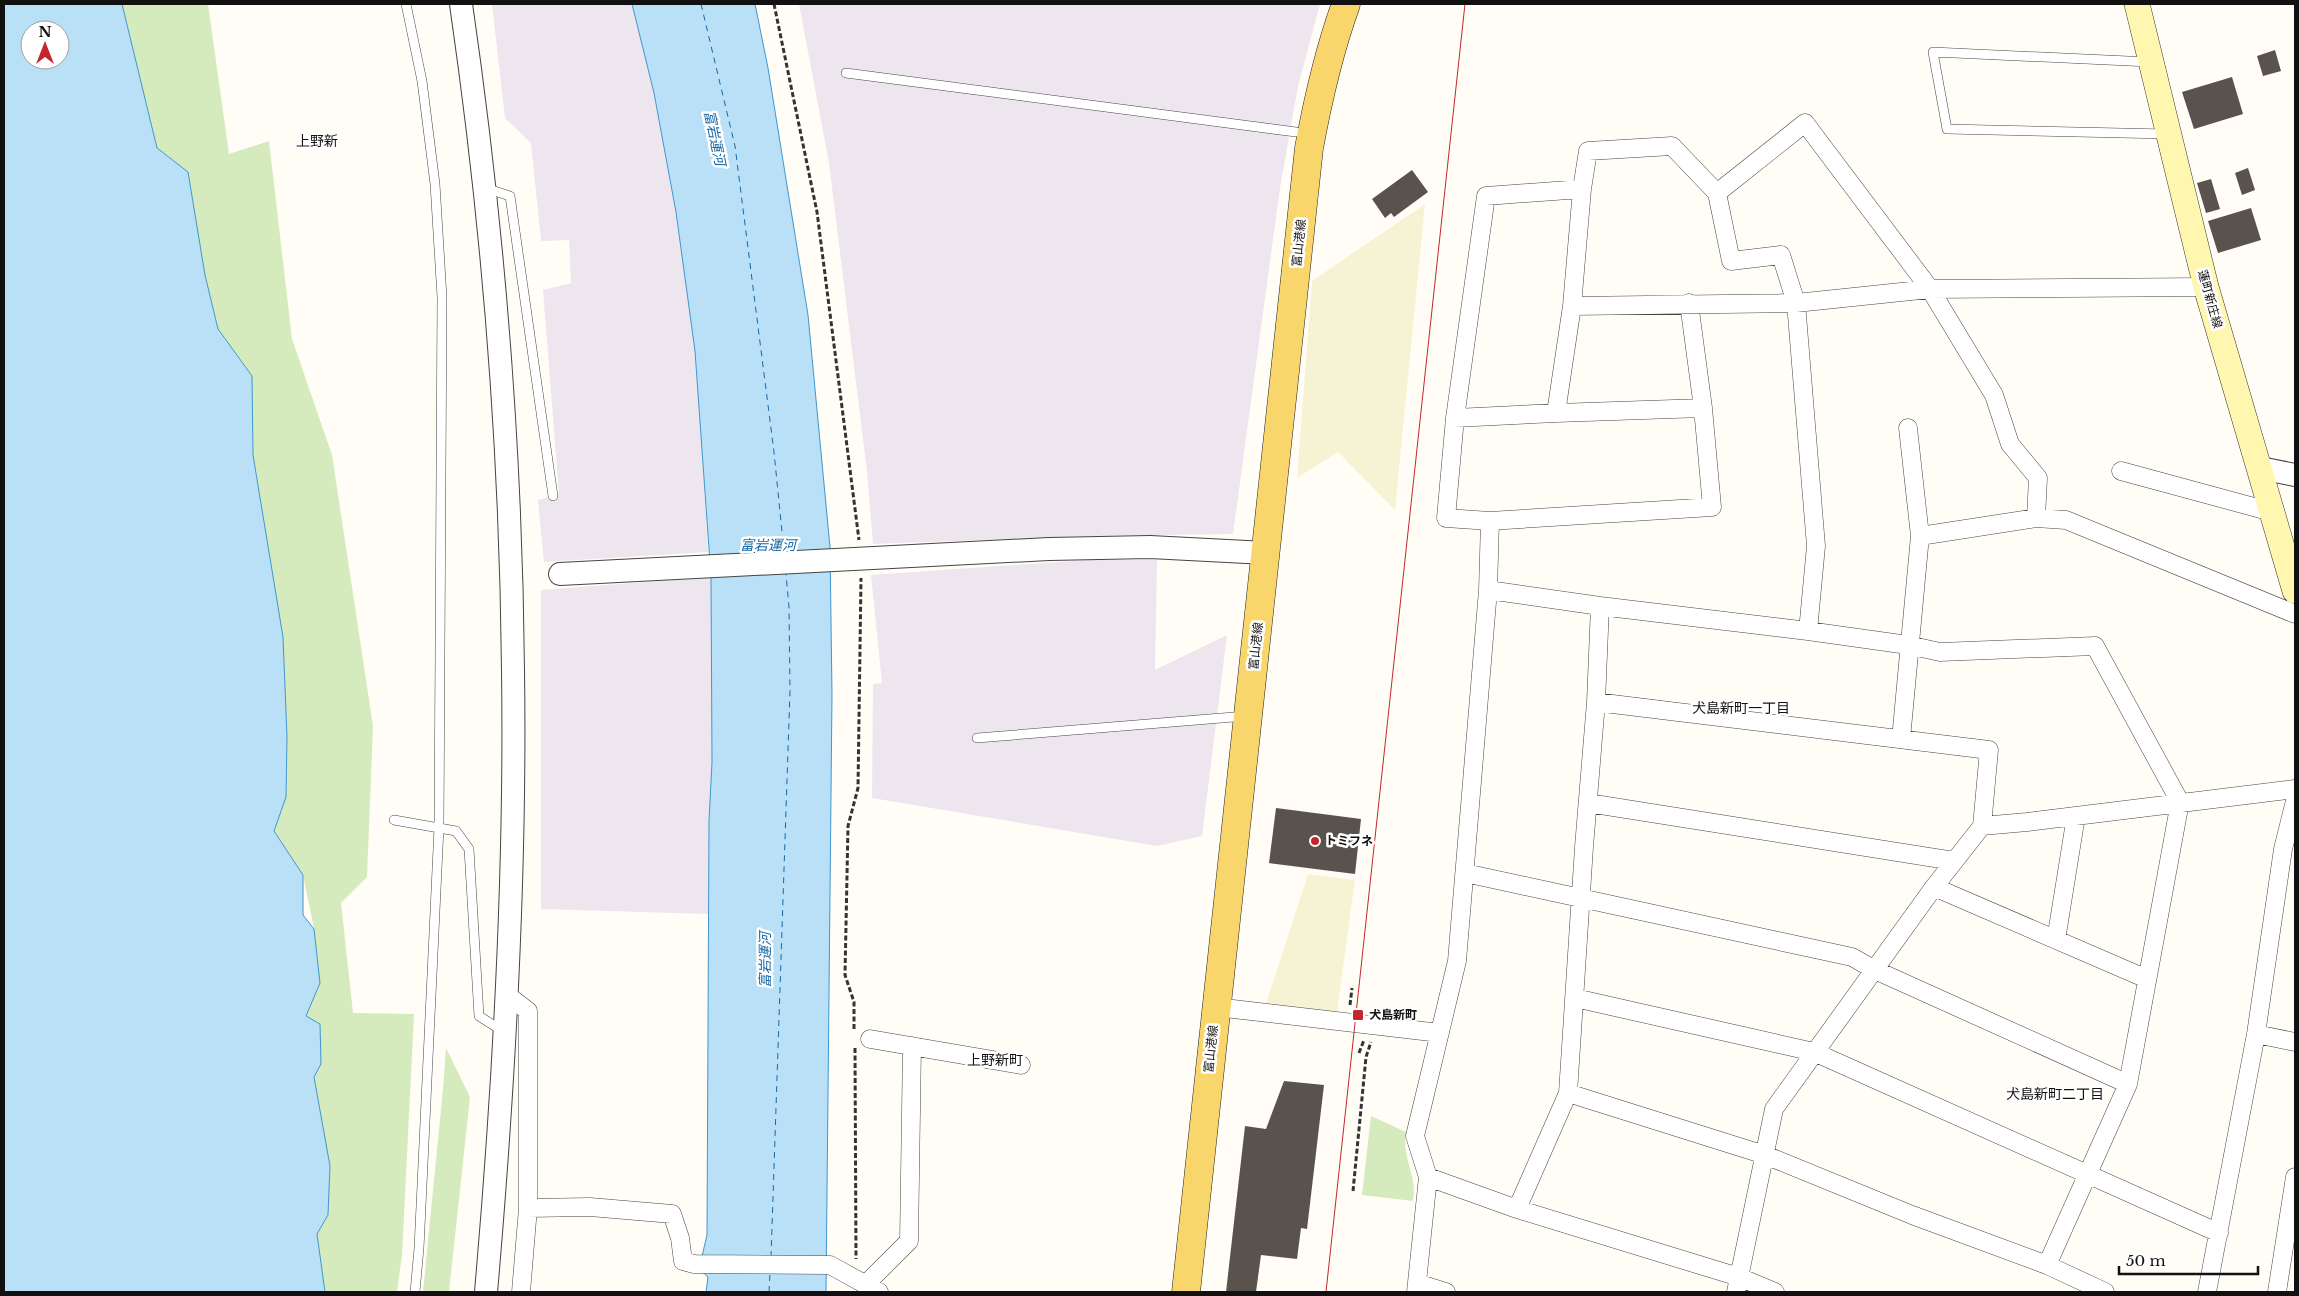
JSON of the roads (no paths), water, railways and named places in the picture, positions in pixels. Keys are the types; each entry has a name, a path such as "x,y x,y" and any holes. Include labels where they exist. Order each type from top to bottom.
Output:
{"main road":[{"name":"富山港線","path":"1186,1292 1309,148 1318,97 1332,43 1346,4"},
{"name":"蓮町新庄線","path":"2137,4 2206,287 2295,591"}],"street":[{"path":"461,4 485,188 503,406 514,668 513,814 506,994 486,1292"},
{"path":"1717,193 1805,123 1930,289 1994,394 2010,444 2038,478 2036,518"},
{"path":"1556,413 1572,306 1582,189 1588,151 1672,146 1717,193 1731,261 1781,255 1796,303 1816,546 1808,631"},
{"path":"1582,189 1486,196 1456,418 1446,518 1490,521 1712,507 1689,303"},
{"path":"1572,306 1796,303 1930,289 2206,287"},
{"path":"1456,418 1702,408"},
{"path":"1901,739 1908,645 1920,536 1908,428"},
{"path":"2260,468 2295,475"},
{"path":"2122,471 2272,512"},
{"path":"1920,536 2036,518 2066,520 2295,614"},
{"path":"1446,1292 1416,1288 1428,1177 1415,1136 1457,961 1488,590 1490,521"},
{"path":"560,574 1050,549 1150,547 1266,553"},
{"path":"1488,590 1600,606 1808,631 1908,645 1940,652 2095,646 2180,802 2128,1084 2047,1266"},
{"path":"1517,1209 1568,1093 1596,702 1600,606"},
{"path":"1596,702 1989,750 1982,826 1934,887 1774,1109 1738,1285"},
{"path":"1982,826 2295,789"},
{"path":"2207,1292 2256,1034 2283,849 2295,801"},
{"path":"1588,802 1954,861"},
{"path":"2056,940 2076,816"},
{"path":"1465,873 1852,957 1875,970 2128,1084"},
{"path":"1934,887 2146,979"},
{"path":"506,994 528,1011 528,1208 521,1292"},
{"path":"1575,998 1814,1052 2219,1233"},
{"path":"1216,1007 1440,1033"},
{"path":"2256,1034 2295,1042"},
{"path":"862,1039 1021,1065"},
{"path":"528,1208 590,1207 672,1214 680,1238 683,1261 694,1264 830,1264 867,1285 909,1241 912,1046"},
{"path":"1568,1093 1765,1155 1912,1215 2047,1266 2105,1292"},
{"path":"1428,1177 1738,1285 1775,1292"},
{"path":"2277,1292 2295,1178"}],"lane":[{"path":"406,4 422,80 434,175 442,297 438,827 420,1229 415,1292"},
{"path":"2150,62 1933,52 1947,129 2168,134"},
{"path":"846,73 1296,132"},
{"path":"485,188 510,196 553,496"},
{"path":"977,738 1248,716"},
{"path":"394,820 456,831 469,849 480,1016 504,1032"}],"water":[{"path":"4,4 122,4 157,148 188,172 205,275 218,329 252,376 253,455 283,637 287,737 286,797 274,831 303,875 303,915 314,929 320,983 306,1016 320,1024 321,1064 314,1077 330,1166 328,1215 317,1234 325,1292 4,1292"},
{"name":"富岩運河","path":"632,4 755,4 768,68 808,315 830,547 832,695 826,1292 706,1292 708,1277 699,1269 707,1235 709,821 712,762 711,577 695,351 676,212 654,93"}],"tram line":[{"path":"1326,1292 1465,4"}],"place":[{"name":"トミフネ","path":"1315,841"},
{"name":"犬島新町","path":"1358,1015"}],"district":[{"name":"上野新","path":"317,141"},
{"name":"犬島新町一丁目","path":"1741,708"},
{"name":"上野新町","path":"995,1060"},
{"name":"犬島新町二丁目","path":"2055,1094"}]}
